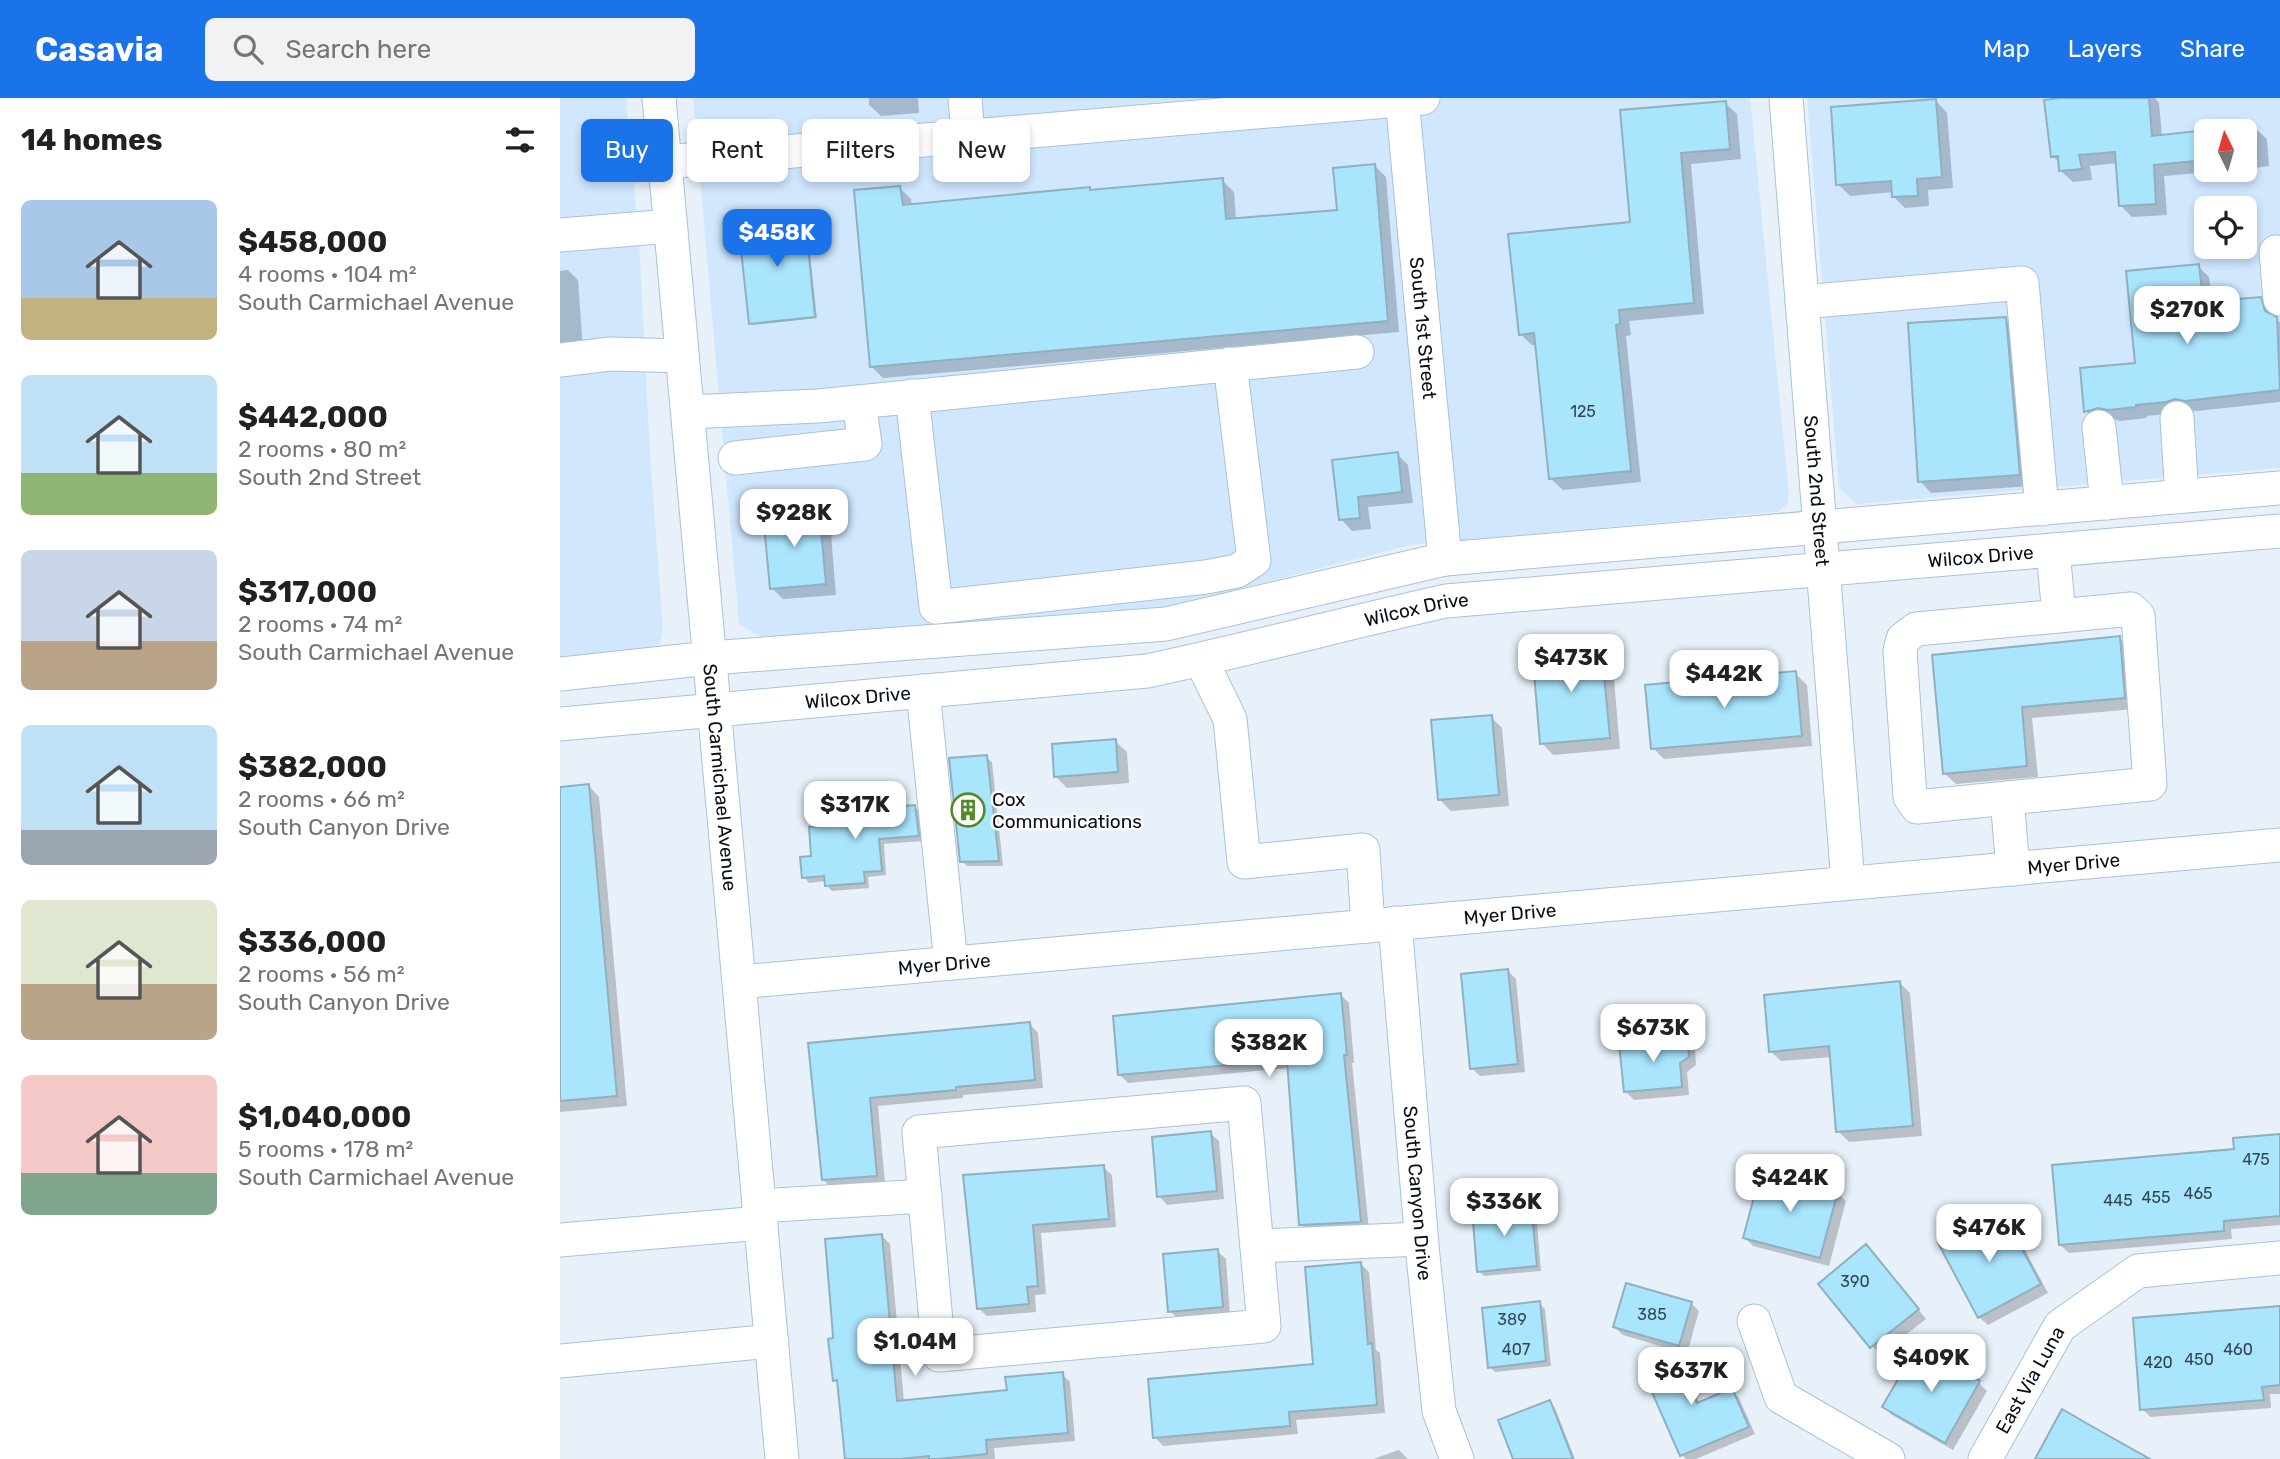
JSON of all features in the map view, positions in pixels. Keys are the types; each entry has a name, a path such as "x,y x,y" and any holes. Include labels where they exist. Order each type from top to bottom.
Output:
{"street":[{"name":"South Carmichael Avenue","path":"659,98 661,119"},
{"path":"965,98 967,119"},
{"name":"South 2nd Street","path":"1786,98 1848,883"},
{"path":"1030,131 1409,99"},
{"name":"South 1st Street","path":"1409,99 1445,559"},
{"path":"673,161 933,139"},
{"name":"South Carmichael Avenue","path":"666,182 782,1459"},
{"path":"560,235 670,226"},
{"path":"2276,252 2280,299"},
{"path":"1802,302 2022,283 2042,509"},
{"path":"688,412 859,402 1357,352"},
{"path":"560,359 610,354 682,356"},
{"path":"912,396 936,607 1206,577 1237,571 1254,560 1230,365"},
{"path":"735,458 865,444 859,402"},
{"path":"2177,418 2182,496"},
{"path":"2099,428 2107,503"},
{"path":"560,674 710,659 1166,624 1445,559 2280,488"},
{"name":"Wilcox Drive","path":"560,724 1147,671 1446,601 2280,531"},
{"path":"2053,551 2059,616"},
{"path":"2131,609 2138,616 2150,784 1917,807 1910,797 1900,651 1903,639 1916,629 2059,616 2131,609"},
{"name":"South Canyon Drive","path":"1201,660 1230,719 1244,862 1363,850 1381,925 1421,1239 1439,1411 1457,1459"},
{"path":"923,691 951,963"},
{"path":"2007,798 2013,869"},
{"name":"Myer Drive","path":"739,982 2280,845"},
{"path":"1244,1103 1256,1246 1264,1326 939,1355 919,1132 1244,1103"},
{"path":"560,1240 925,1196"},
{"path":"1256,1246 1421,1239"},
{"name":"East Via Luna","path":"1985,1459 2060,1325 2138,1271 2280,1258"},
{"path":"1754,1321 1781,1397 1888,1459"},
{"path":"560,1362 772,1340"}],"shaded area":[{"path":"560,98 626,98 628,119 581,119 581,182 634,182 663,632 659,645 648,652 560,660"},
{"path":"693,98 1750,98 1789,494 1787,505 1778,512 1411,545 1152,611 768,641 739,624 700,182 788,182 788,119 695,119"},
{"path":"1807,98 2280,98 2280,468 1857,504 1839,488"}],"building":[{"path":"2149,98 2152,136 2194,131 2194,161 2154,165 2156,204 2119,206 2115,152 2079,155 2082,169 2059,171 2058,156 2051,157 2044,100"},
{"path":"1936,99 1942,177 1917,179 1918,196 1892,197 1891,181 1836,185 1831,107"},
{"path":"1726,101 1730,149 1681,153 1694,303 1619,310 1620,324 1616,325 1631,471 1549,479 1534,333 1519,335 1508,234 1630,222 1620,110"},
{"path":"1375,164 1388,321 870,367 854,190 900,186 903,205 1090,187 1090,190 1223,178 1226,219 1337,210 1333,168"},
{"path":"805,215 815,317 749,324 738,222"},
{"path":"2199,264 2203,302 2261,297 2265,311 2277,317 2280,390 2185,401 2175,399 2136,407 2108,410 2098,408 2084,412 2080,368 2135,363 2126,271"},
{"path":"2006,317 2020,475 1918,482 1908,323"},
{"path":"1398,452 1402,492 1358,497 1360,518 1339,520 1332,460"},
{"path":"819,509 826,584 770,589 763,514"},
{"path":"2120,636 2125,698 2022,707 2027,766 1943,774 1932,655"},
{"path":"1601,643 1610,738 1540,744 1532,649"},
{"path":"1796,671 1802,736 1651,749 1645,685"},
{"path":"1492,715 1499,795 1438,800 1431,720"},
{"path":"1116,739 1118,772 1054,777 1052,744"},
{"name":"Cox Communications","path":"987,755 999,861 960,862 949,758"},
{"path":"589,784 617,1096 560,1101 560,787"},
{"path":"876,801 877,808 915,805 919,836 879,839 882,871 864,872 865,883 825,886 824,876 802,878 800,857 811,856 809,827 831,825 829,805"},
{"path":"1508,969 1518,1064 1470,1069 1461,974"},
{"path":"1900,981 1913,1126 1836,1132 1829,1046 1769,1052 1764,995"},
{"path":"1341,993 1347,1055 1344,1055 1361,1222 1299,1225 1287,1060 1118,1075 1113,1016"},
{"path":"1030,1022 1035,1080 870,1098 877,1176 822,1180 808,1043"},
{"path":"1687,1037 1689,1057 1680,1063 1682,1087 1624,1092 1619,1044"},
{"path":"1211,1131 1217,1191 1157,1197 1152,1137"},
{"path":"2280,1134 2280,1216 2224,1221 2224,1231 2059,1245 2052,1165 2234,1149 2233,1138"},
{"path":"1104,1165 1109,1219 1033,1225 1038,1286 1027,1287 1029,1304 977,1309 963,1175"},
{"path":"1761,1171 1838,1191 1820,1258 1743,1238"},
{"path":"1531,1204 1537,1266 1477,1272 1472,1209"},
{"path":"2001,1210 2041,1284 1978,1318 1938,1243"},
{"path":"882,1234 897,1401 1007,1390 1005,1377 1063,1372 1068,1433 986,1440 987,1454 938,1459 929,1459 929,1456 845,1459 837,1380 833,1381 828,1339 833,1338 825,1239"},
{"path":"1866,1244 1919,1309 1870,1348 1818,1284"},
{"path":"1218,1249 1223,1307 1168,1312 1163,1254"},
{"path":"1361,1262 1368,1344 1372,1343 1377,1405 1289,1412 1290,1426 1153,1438 1148,1379 1313,1364 1305,1267"},
{"path":"1626,1283 1692,1302 1679,1346 1613,1327"},
{"path":"1540,1301 1546,1361 1488,1368 1482,1308"},
{"path":"2280,1306 2280,1385 2262,1387 2264,1400 2140,1410 2133,1318"},
{"path":"1917,1346 1980,1381 1945,1443 1882,1407"},
{"path":"1673,1350 1697,1403 1732,1388 1749,1427 1680,1456 1640,1365"},
{"path":"1550,1400 1573,1459 1513,1459 1498,1420"},
{"path":"2062,1409 2093,1427 2150,1459 2035,1459"}],"place":[{"name":"Cox Communications","path":"968,810"}]}
